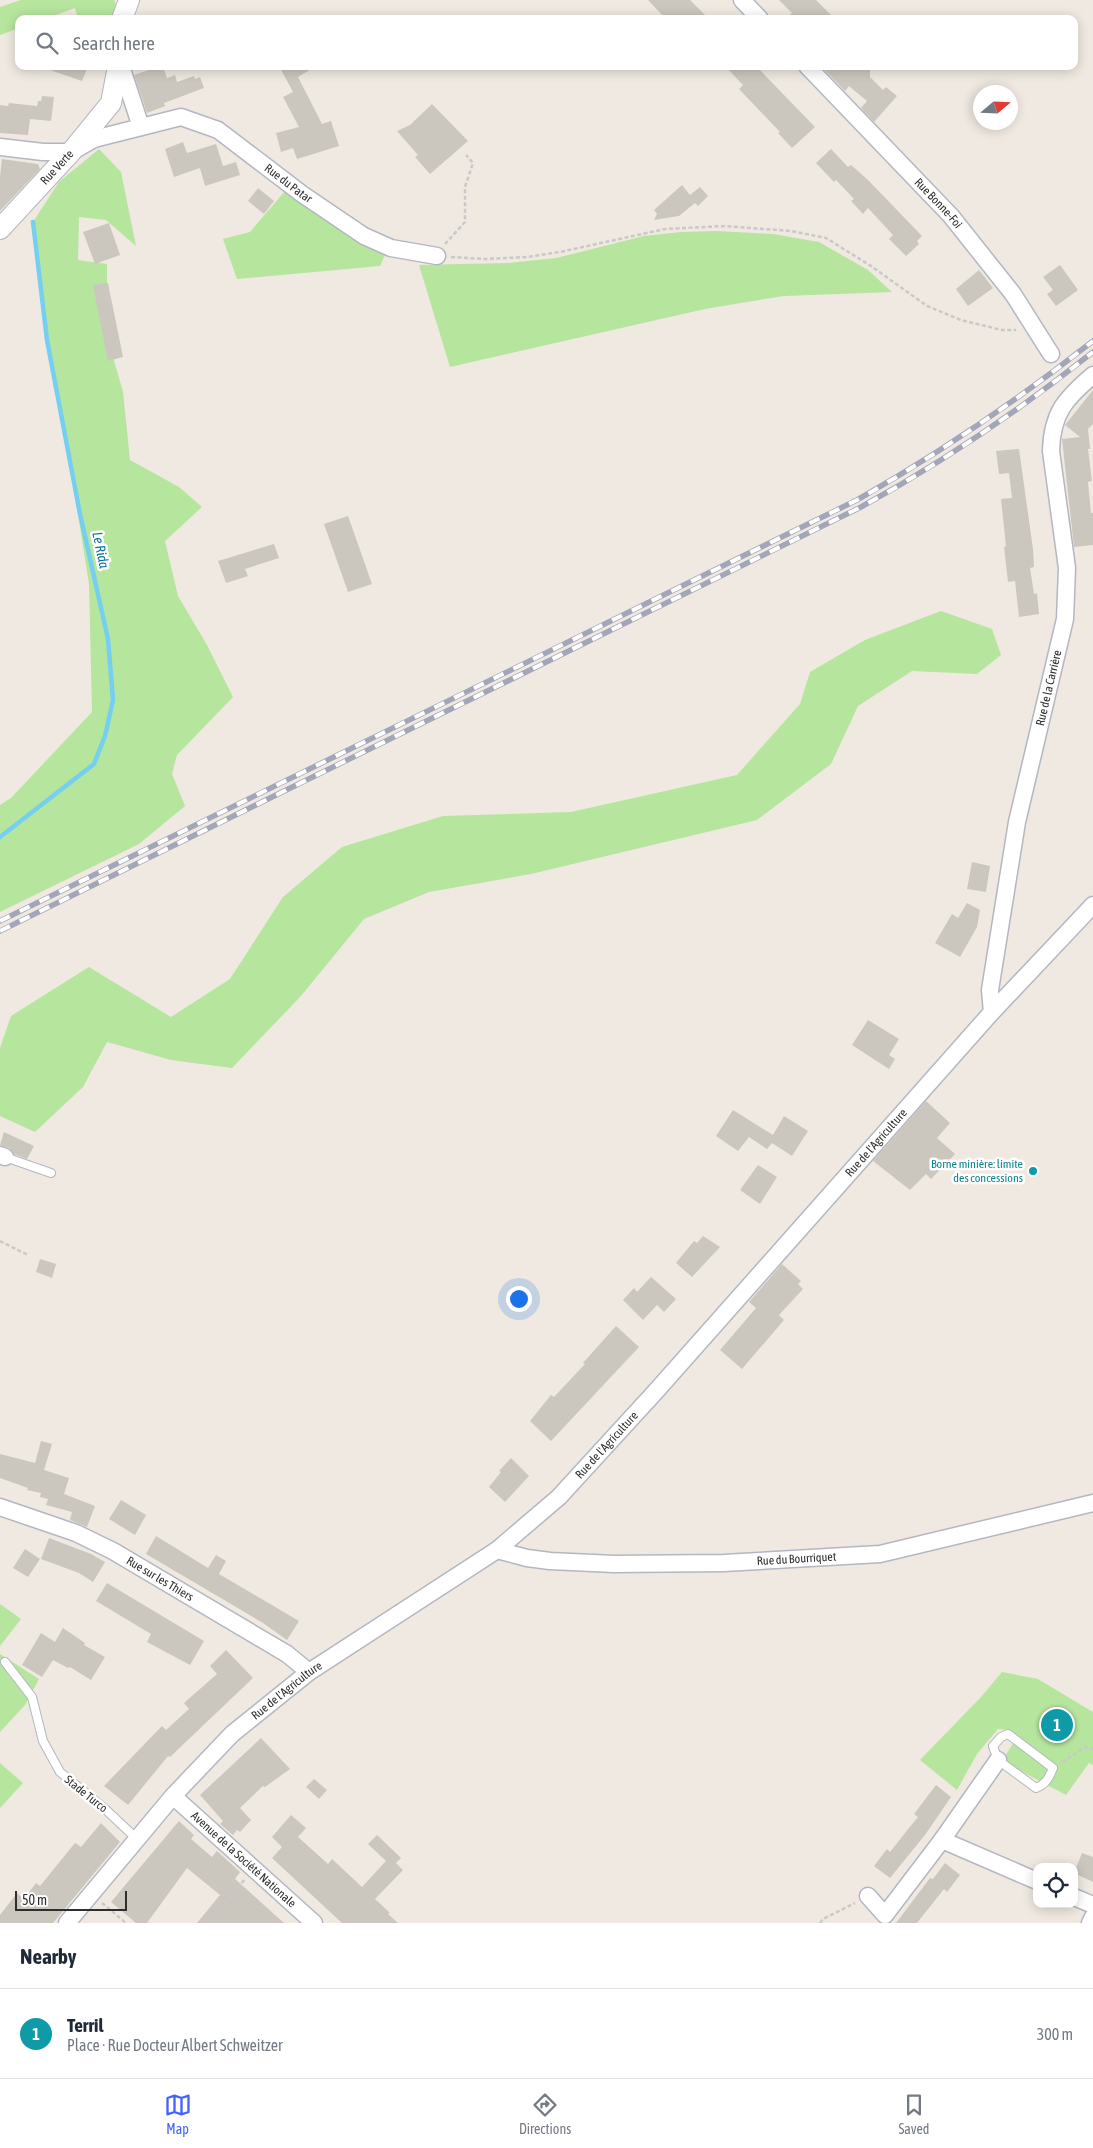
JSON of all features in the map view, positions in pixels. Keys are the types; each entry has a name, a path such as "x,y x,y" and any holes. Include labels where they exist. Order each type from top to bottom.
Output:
{"street":[{"path":"123,15 129,0"},
{"path":"742,0 756,15"},
{"name":"Rue Verte","path":"0,229 71,152 110,102 119,70"},
{"path":"121,70 141,127"},
{"name":"Rue Bonne-Foi","path":"811,70 950,216 1013,294 1051,354"},
{"name":"Rue du Patar","path":"71,152 94,140 181,117 218,130 302,194 364,236 392,248 433,256"},
{"path":"0,147 43,152 71,152"},
{"name":"Rue de la Carrière","path":"992,1012 990,990 1017,822 1065,619 1068,568 1051,451 1052,436 1055,420 1065,402 1093,375"},
{"name":"Rue de l'Agriculture","path":"68,1923 173,1796 232,1734 309,1672 497,1550 558,1497 657,1390 992,1012 1093,905"},
{"name":"Rue du Bourriquet","path":"497,1550 542,1560 614,1564 724,1563 880,1554 1093,1503"},
{"name":"Rue sur les Thiers","path":"0,1507 76,1533 113,1551 287,1654 309,1672"},
{"path":"868,1896 885,1915 942,1840 998,1760"},
{"name":"Avenue de la Société Nationale","path":"173,1796 314,1923"},
{"path":"942,1840 1033,1879"},
{"path":"1078,1899 1093,1905"},
{"path":"1090,1923 1093,1917"}],"lane":[{"path":"2,1156 51,1172"},
{"name":"Stade Turco","path":"5,1662 32,1697 43,1742 60,1772 137,1838"},
{"path":"1008,1734 1053,1768 1049,1779 1036,1788 998,1760 993,1746 1001,1737 1008,1734"}],"path":[{"path":"433,256 450,241 465,222 465,187 473,162 466,155"},
{"path":"433,256 485,259 527,257 560,252 665,229 725,226 791,230 826,238 871,266 927,306 961,320 1002,330 1034,329"},
{"path":"0,1241 28,1255"},
{"path":"1053,1768 1086,1747 1093,1750"},
{"path":"208,1923 254,1869"},
{"path":"91,1894 126,1923"},
{"path":"820,1923 823,1919 868,1896"}],"green space":[{"path":"21,0 114,0 117,7 116,15 77,15 75,8 56,15 15,15 15,29 0,35 0,7"},
{"path":"99,149 121,172 136,246 106,220 79,217 78,260 107,264 107,336 123,392 130,460 179,487 202,507 165,541 178,596 207,645 233,697 177,755 172,774 185,806 139,844 0,912 0,805 11,798 92,712 89,584 70,464 47,340 33,222 59,182"},
{"path":"285,191 346,232 386,253 380,266 237,279 223,239 250,232"},
{"path":"716,231 773,234 819,242 868,270 892,292 784,296 705,309 450,367 419,265 507,263 556,258 644,236"},
{"path":"941,611 992,629 1001,655 977,674 912,671 858,706 831,764 757,820 531,874 429,892 364,919 301,996 232,1068 171,1060 107,1042 83,1087 35,1132 0,1116 0,1048 11,1016 89,967 171,1017 230,979 283,897 342,847 443,816 571,812 737,775 800,704 810,672 865,640"},
{"path":"0,1604 21,1619 0,1646"},
{"path":"0,1654 39,1679 25,1705 0,1732"},
{"path":"1002,1672 1038,1679 1093,1712 1093,1765 1089,1763 1066,1795 1002,1761 1017,1737 1010,1730 998,1729 977,1754 957,1790 920,1760 981,1697"},
{"path":"0,1763 23,1783 0,1808"}],"building":[{"path":"648,0 690,0 705,15 662,15"},
{"path":"779,0 816,0 831,15 790,15 792,13"},
{"path":"50,70 86,70 82,81"},
{"path":"148,70 164,70 167,78 175,75 177,82 194,76 195,79 200,77 204,88 164,103 165,106 147,113 134,75"},
{"path":"281,70 309,70 298,77 322,124 331,121 339,146 297,159 293,148 281,152 276,133 299,127 283,97 293,92"},
{"path":"729,70 760,70 815,127 792,148 778,133 780,132 739,89 743,85"},
{"path":"825,70 870,70 870,77 883,90 886,87 897,96 874,122 861,108 867,101 849,86 845,91"},
{"path":"42,96 54,97 51,121 30,119 28,135 0,133 0,105 8,106 9,103 37,106"},
{"path":"432,104 468,141 430,174 415,157 418,155 397,131 410,125"},
{"path":"183,142 187,153 216,144 223,166 236,162 240,175 205,186 200,168 174,177 165,149"},
{"path":"831,149 848,167 851,165 868,180 922,236 917,241 919,244 906,256 889,239 893,235 868,208 863,214 851,201 854,199 816,163"},
{"path":"2,159 38,164 40,169 0,211 0,177"},
{"path":"682,185 690,195 700,187 708,196 698,206 695,203 679,216 654,220 657,214 654,210"},
{"path":"258,188 274,201 264,214 248,201"},
{"path":"109,223 120,255 95,264 83,232"},
{"path":"1060,265 1078,290 1056,306 1047,294 1053,290 1043,277"},
{"path":"979,270 993,288 968,306 956,289"},
{"path":"108,283 123,357 108,361 93,285"},
{"path":"1093,390 1093,424 1088,429 1090,449 1088,449 1092,481 1088,482 1091,513 1093,513 1093,545 1074,547 1062,439 1080,437 1065,425"},
{"path":"1019,449 1033,549 1034,567 1030,568 1034,594 1037,593 1039,614 1019,617 1015,581 1008,582 1004,547 1006,546 1001,499 1012,498 1009,473 999,474 996,451"},
{"path":"348,516 372,584 348,592 324,524"},
{"path":"274,544 279,558 245,569 248,576 226,583 218,561"},
{"path":"972,862 990,866 986,892 967,889"},
{"path":"967,903 980,910 977,927 960,957 935,943 952,914 958,918"},
{"path":"868,1020 899,1039 889,1055 895,1059 889,1069 852,1045"},
{"path":"926,1101 950,1123 937,1138 955,1154 931,1179 926,1174 910,1190 873,1161"},
{"path":"733,1110 773,1135 784,1116 808,1131 792,1156 772,1143 767,1149 749,1137 738,1151 716,1136"},
{"path":"4,1132 34,1146 27,1159 14,1154 9,1148 0,1145"},
{"path":"758,1165 777,1177 760,1204 740,1190"},
{"path":"703,1236 720,1247 692,1277 676,1263 694,1241 697,1243"},
{"path":"40,1259 56,1264 52,1278 36,1272"},
{"path":"782,1264 801,1281 798,1284 803,1289 779,1315 784,1320 742,1369 720,1350 756,1308 749,1302"},
{"path":"651,1277 676,1299 664,1312 657,1305 643,1320 623,1300 634,1288 637,1292"},
{"path":"616,1326 639,1347 551,1441 530,1421 551,1395 554,1397 585,1364 583,1363"},
{"path":"41,1441 52,1444 44,1470 69,1478 64,1494 95,1506 87,1527 70,1520 72,1512 46,1505 48,1499 40,1497 41,1493 27,1490 28,1488 0,1478 0,1454 35,1463"},
{"path":"511,1458 529,1476 505,1502 489,1487 501,1472 499,1471"},
{"path":"121,1500 146,1515 135,1535 109,1519"},
{"path":"156,1536 208,1568 216,1555 226,1561 219,1574 299,1621 287,1640 263,1623 146,1554"},
{"path":"49,1538 91,1554 105,1562 93,1582 79,1573 41,1559"},
{"path":"25,1549 40,1559 28,1577 13,1568"},
{"path":"107,1583 204,1641 190,1665 147,1642 151,1634 96,1601"},
{"path":"63,1628 85,1643 84,1645 105,1657 91,1680 70,1667 68,1668 53,1660 42,1677 22,1665 41,1633 55,1642"},
{"path":"226,1650 253,1678 170,1757 168,1756 128,1805 104,1786 162,1726 166,1730 189,1709 184,1703 217,1674 210,1666"},
{"path":"261,1738 290,1769 265,1787 263,1786 240,1808 251,1820 240,1832 237,1830 233,1835 220,1824 223,1821 200,1795"},
{"path":"314,1779 327,1790 319,1799 306,1787"},
{"path":"936,1785 951,1797 925,1835 890,1878 874,1866 887,1849 890,1852 918,1817 914,1814"},
{"path":"291,1815 306,1828 298,1837 328,1864 332,1859 362,1887 386,1861 368,1844 377,1835 401,1858 396,1863 403,1870 375,1899 398,1923 342,1923 272,1858 282,1847 272,1837"},
{"path":"179,1821 194,1835 191,1839 212,1857 217,1851 240,1872 235,1879 284,1923 197,1923 220,1895 187,1868 147,1923 136,1923 111,1902"},
{"path":"101,1823 120,1842 53,1923 0,1923 0,1915 17,1893 24,1899 36,1883 40,1886 75,1843 81,1847"},
{"path":"1082,1853 1093,1857 1093,1882 1078,1875 1078,1863"},
{"path":"945,1863 960,1875 947,1892 944,1889 917,1923 896,1923 930,1878 933,1879"}],"waterway":[{"name":"Le Rida","path":"0,837 94,764 105,736 113,700 108,639 80,514 47,340 33,222"}],"railway":[{"path":"0,921 857,500 918,464 978,425 1093,341"},
{"path":"0,931 861,507 922,472 980,434 1093,352"}],"place":[{"name":"Borne minière: limite des concessions","path":"1033,1171"},
{"name":"Terril","path":"1057,1725"}]}
